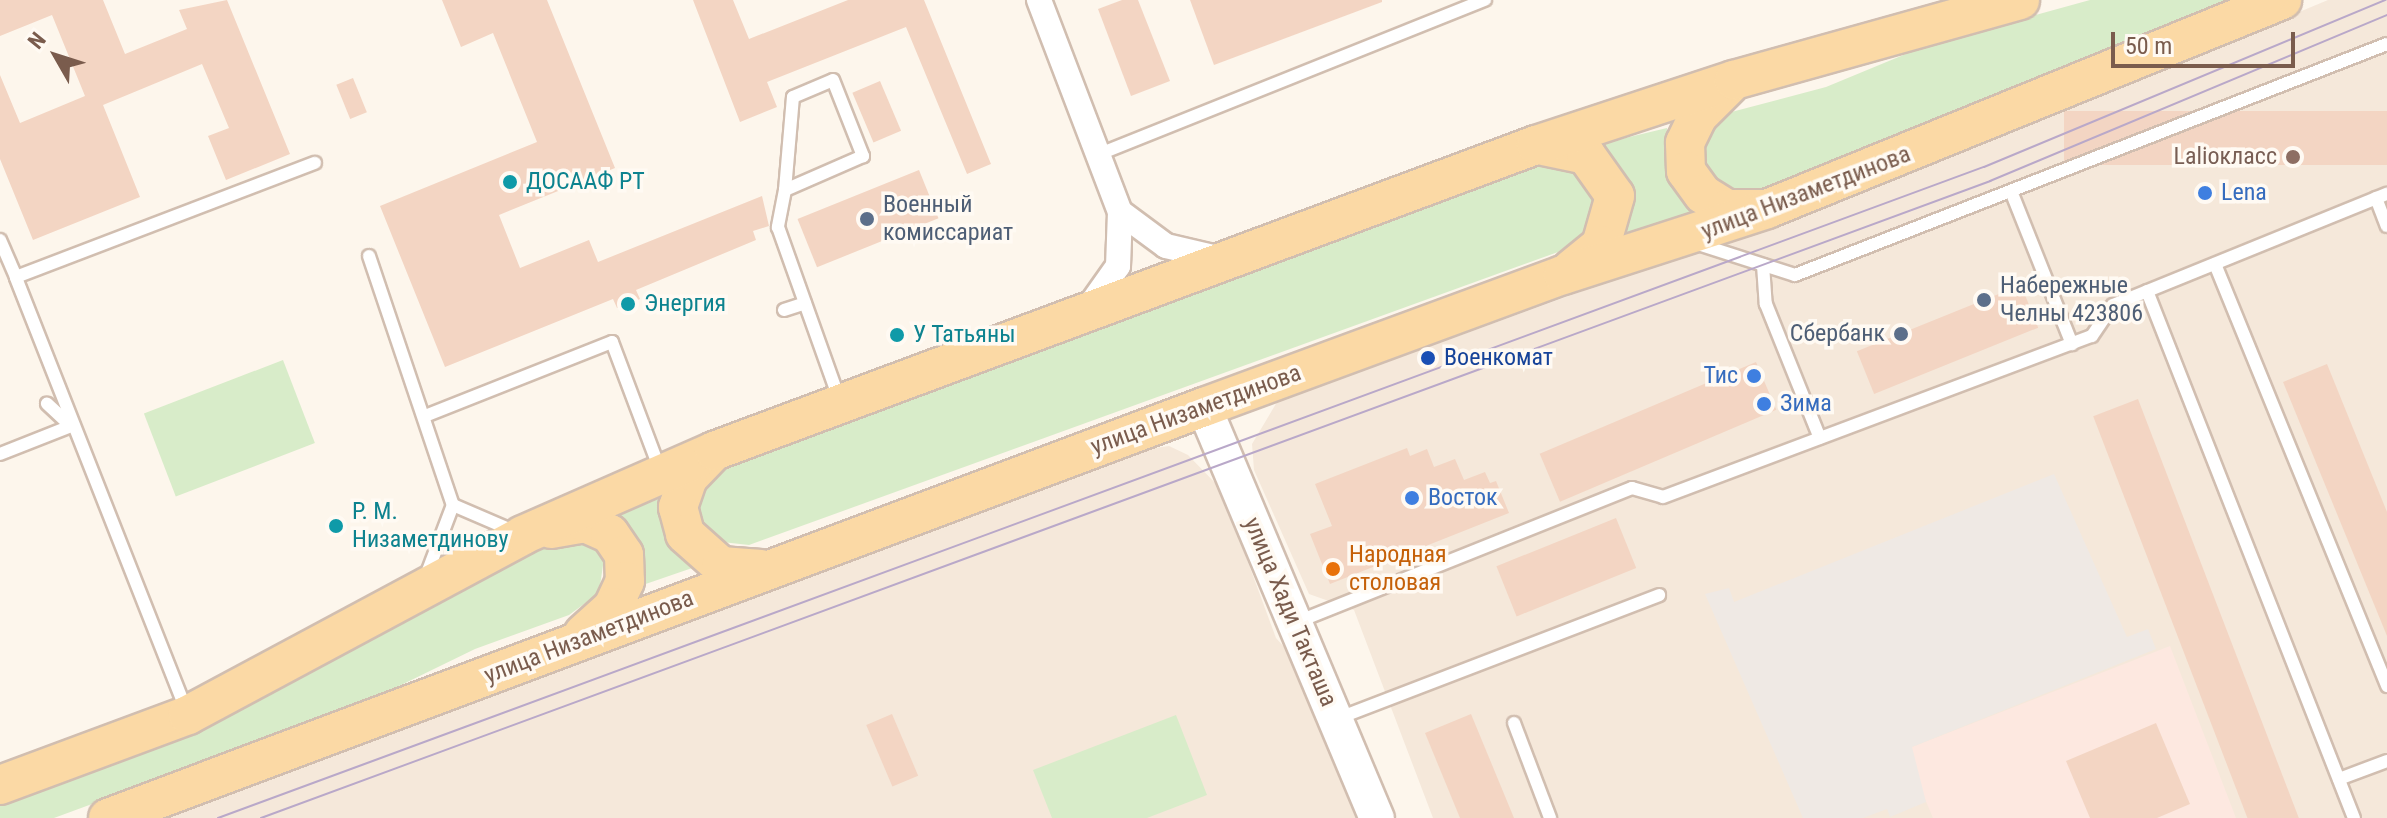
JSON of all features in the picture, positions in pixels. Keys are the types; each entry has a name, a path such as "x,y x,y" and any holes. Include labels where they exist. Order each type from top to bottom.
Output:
{"main road":[{"path":"0,785 188,715 523,535 714,451 1536,145 1734,80 2020,0"},
{"name":"улица Низаметдинова","path":"108,818 767,569 1563,275 1684,239 1767,209 2282,0"},
{"path":"1734,80 1698,116 1685,143 1686,171 1703,194 1727,209 1767,209"},
{"path":"1536,145 1586,155 1615,196 1601,245 1563,275"},
{"name":"улица Хади Такташа","path":"1204,407 1377,818"},
{"path":"714,451 688,478 678,507 685,534 721,566 767,569"},
{"path":"523,535 585,523 610,534 624,555 625,581 613,607 575,642"}],"street":[{"path":"1039,0 1120,212 1118,266 1084,314"},
{"path":"1120,212 1166,246 1228,260"}],"lane":[{"path":"1097,155 1485,0"},
{"path":"1684,239 1795,275 2387,44"},
{"path":"785,190 863,156 833,80 793,97 785,190 778,227 841,404"},
{"path":"16,277 315,163"},
{"path":"2011,191 2072,344"},
{"path":"1295,623 1632,488 1663,497 2072,344 2092,336 2113,305 2381,196 2387,226"},
{"path":"0,240 71,426 188,715"},
{"path":"369,256 453,505 421,591"},
{"path":"2215,264 2387,686"},
{"path":"1763,265 1766,304 1820,438"},
{"path":"2147,291 2354,818"},
{"path":"784,310 805,303"},
{"path":"425,416 612,342 662,475"},
{"path":"47,404 71,426"},
{"path":"0,454 71,426"},
{"path":"453,505 523,535"},
{"path":"1336,719 1659,595"},
{"path":"1514,723 1550,818"},
{"path":"2339,779 2387,761"}],"shaded area":[{"path":"2328,0 2387,0 2387,818 1433,818 1354,610 1309,594 1254,470 1252,444 1277,402 1956,155"},
{"path":"1169,446 1188,455 1221,489 1276,638 1304,669 1358,818 150,818 1148,449"},
{"path":"2054,474 2127,637 2148,629 2156,649 1912,747 1926,802 1890,817 1887,809 1863,818 1803,818 1705,594 1729,588 1734,602"},
{"path":"2170,646 2236,818 1933,818 1914,773 1912,747"}],"green space":[{"path":"2090,0 2236,0 1890,143 1736,197 1700,164 1708,126 1720,115 1826,87 1930,44"},
{"path":"1667,128 1666,171 1697,211 1621,234 1596,145"},
{"path":"1542,161 1572,167 1594,203 1589,229 1558,252 749,545 722,542 699,520 695,509 707,472"},
{"path":"283,360 315,443 176,496 144,413"},
{"path":"664,483 698,566 634,588 627,529 606,510"},
{"path":"548,537 590,538 604,558 599,593 569,615 475,649 358,706 54,818 0,818 0,803"},
{"path":"1176,715 1207,795 1147,818 1052,818 1033,770"}],"building":[{"path":"0,0 103,0 125,54 187,29 179,10 227,0 290,154 226,180 208,136 229,128 202,64 103,105 140,197 33,240 0,159 0,75 20,123 85,96 52,15 0,36"},
{"name":"ДОСААФ РТ","path":"442,0 547,0 615,168 499,215 520,268 589,240 598,262 762,196 769,226 753,231 756,240 636,290 640,299 617,308 613,299 445,367 380,206 537,142 493,33 461,47"},
{"path":"693,0 733,0 749,39 848,0 924,0 991,164 967,174 906,27 767,82 777,107 740,122"},
{"path":"1122,0 1138,0 1170,81 1131,96 1098,9"},
{"path":"1190,0 1382,0 1382,2 1214,65"},
{"path":"353,78 367,112 350,119 336,85"},
{"path":"880,81 901,131 873,142 852,93"},
{"path":"2064,111 2387,111 2387,165 2064,165"},
{"name":"Военный комиссариат","path":"919,170 938,218 817,267 798,219"},
{"path":"2021,285 2038,328 1874,394 1857,351"},
{"path":"1756,362 1776,410 1560,502 1540,454"},
{"path":"2327,364 2387,512 2387,636 2283,382"},
{"path":"2138,399 2299,818 2247,818 2093,416"},
{"name":"Восток","path":"1407,448 1410,456 1427,449 1434,467 1455,459 1464,480 1485,472 1490,483 1496,481 1509,513 1330,584 1310,534 1332,526 1315,484"},
{"path":"1616,518 1636,568 1517,616 1496,566"},
{"path":"892,714 918,776 892,787 866,725"},
{"path":"1471,714 1514,818 1460,818 1425,733"},
{"path":"2156,723 2190,804 2157,818 2090,818 2066,761"}],"tram line":[{"path":"218,818 1984,167 2386,0"},
{"path":"261,818 1990,181 2387,15"}],"place":[{"name":"Lalioкласс","path":"2293,157"},
{"name":"ДОСААФ РТ","path":"510,182"},
{"name":"Lena","path":"2205,193"},
{"name":"Военный комиссариат","path":"867,219"},
{"name":"Набережные Челны 423806","path":"1984,300"},
{"name":"Энергия","path":"628,304"},
{"name":"Сбербанк","path":"1901,334"},
{"name":"У Татьяны","path":"897,335"},
{"name":"Военкомат","path":"1428,358"},
{"name":"Тис","path":"1754,376"},
{"name":"Зима","path":"1764,404"},
{"name":"Восток","path":"1412,498"},
{"name":"Р. М. Низаметдинову","path":"336,526"},
{"name":"Народная столовая","path":"1333,569"}]}
